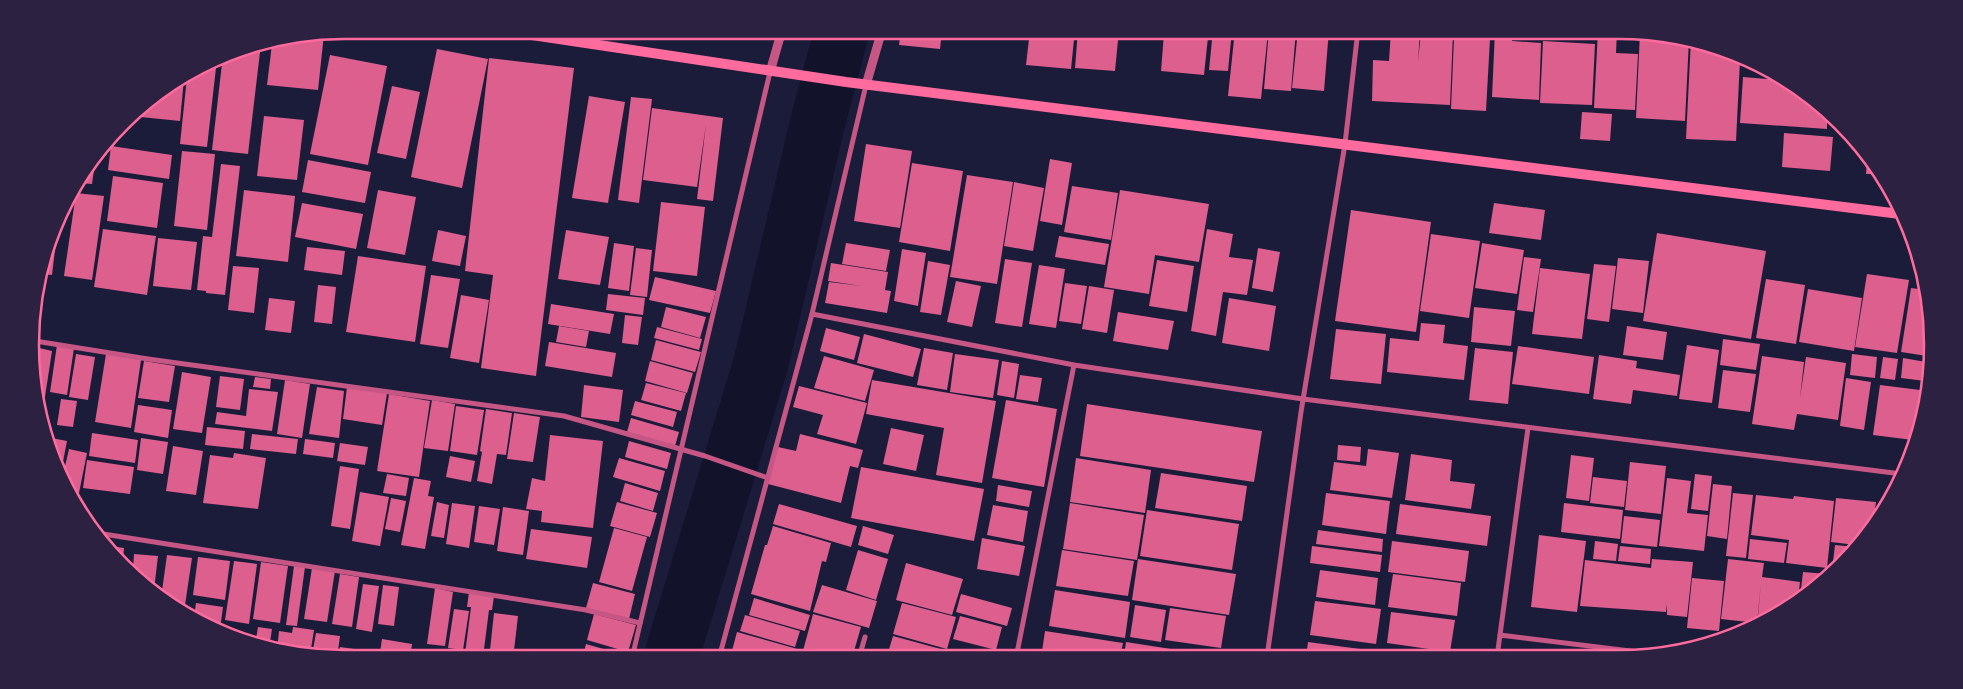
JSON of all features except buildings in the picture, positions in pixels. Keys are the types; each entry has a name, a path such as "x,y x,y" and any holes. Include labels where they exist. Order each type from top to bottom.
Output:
{"main road":[{"path":"561,39 783,74 866,85 1895,213"}],"street":[{"path":"634,650 770,72 779,39"},
{"path":"721,650 812,314 866,85 879,39"},
{"path":"1268,650 1303,399 1345,144 1357,39"},
{"path":"812,314 1074,364 1303,399 1896,473"},
{"path":"39,342 148,359 564,416 705,456 744,468 768,478"},
{"path":"1018,650 1074,364"},
{"path":"1498,650 1528,428"},
{"path":"105,534 586,610 640,623"},
{"path":"1500,635 1622,650"},
{"path":"861,650 865,637"}],"waterway":[{"path":"673,650 761,363 819,117 840,39"}]}
